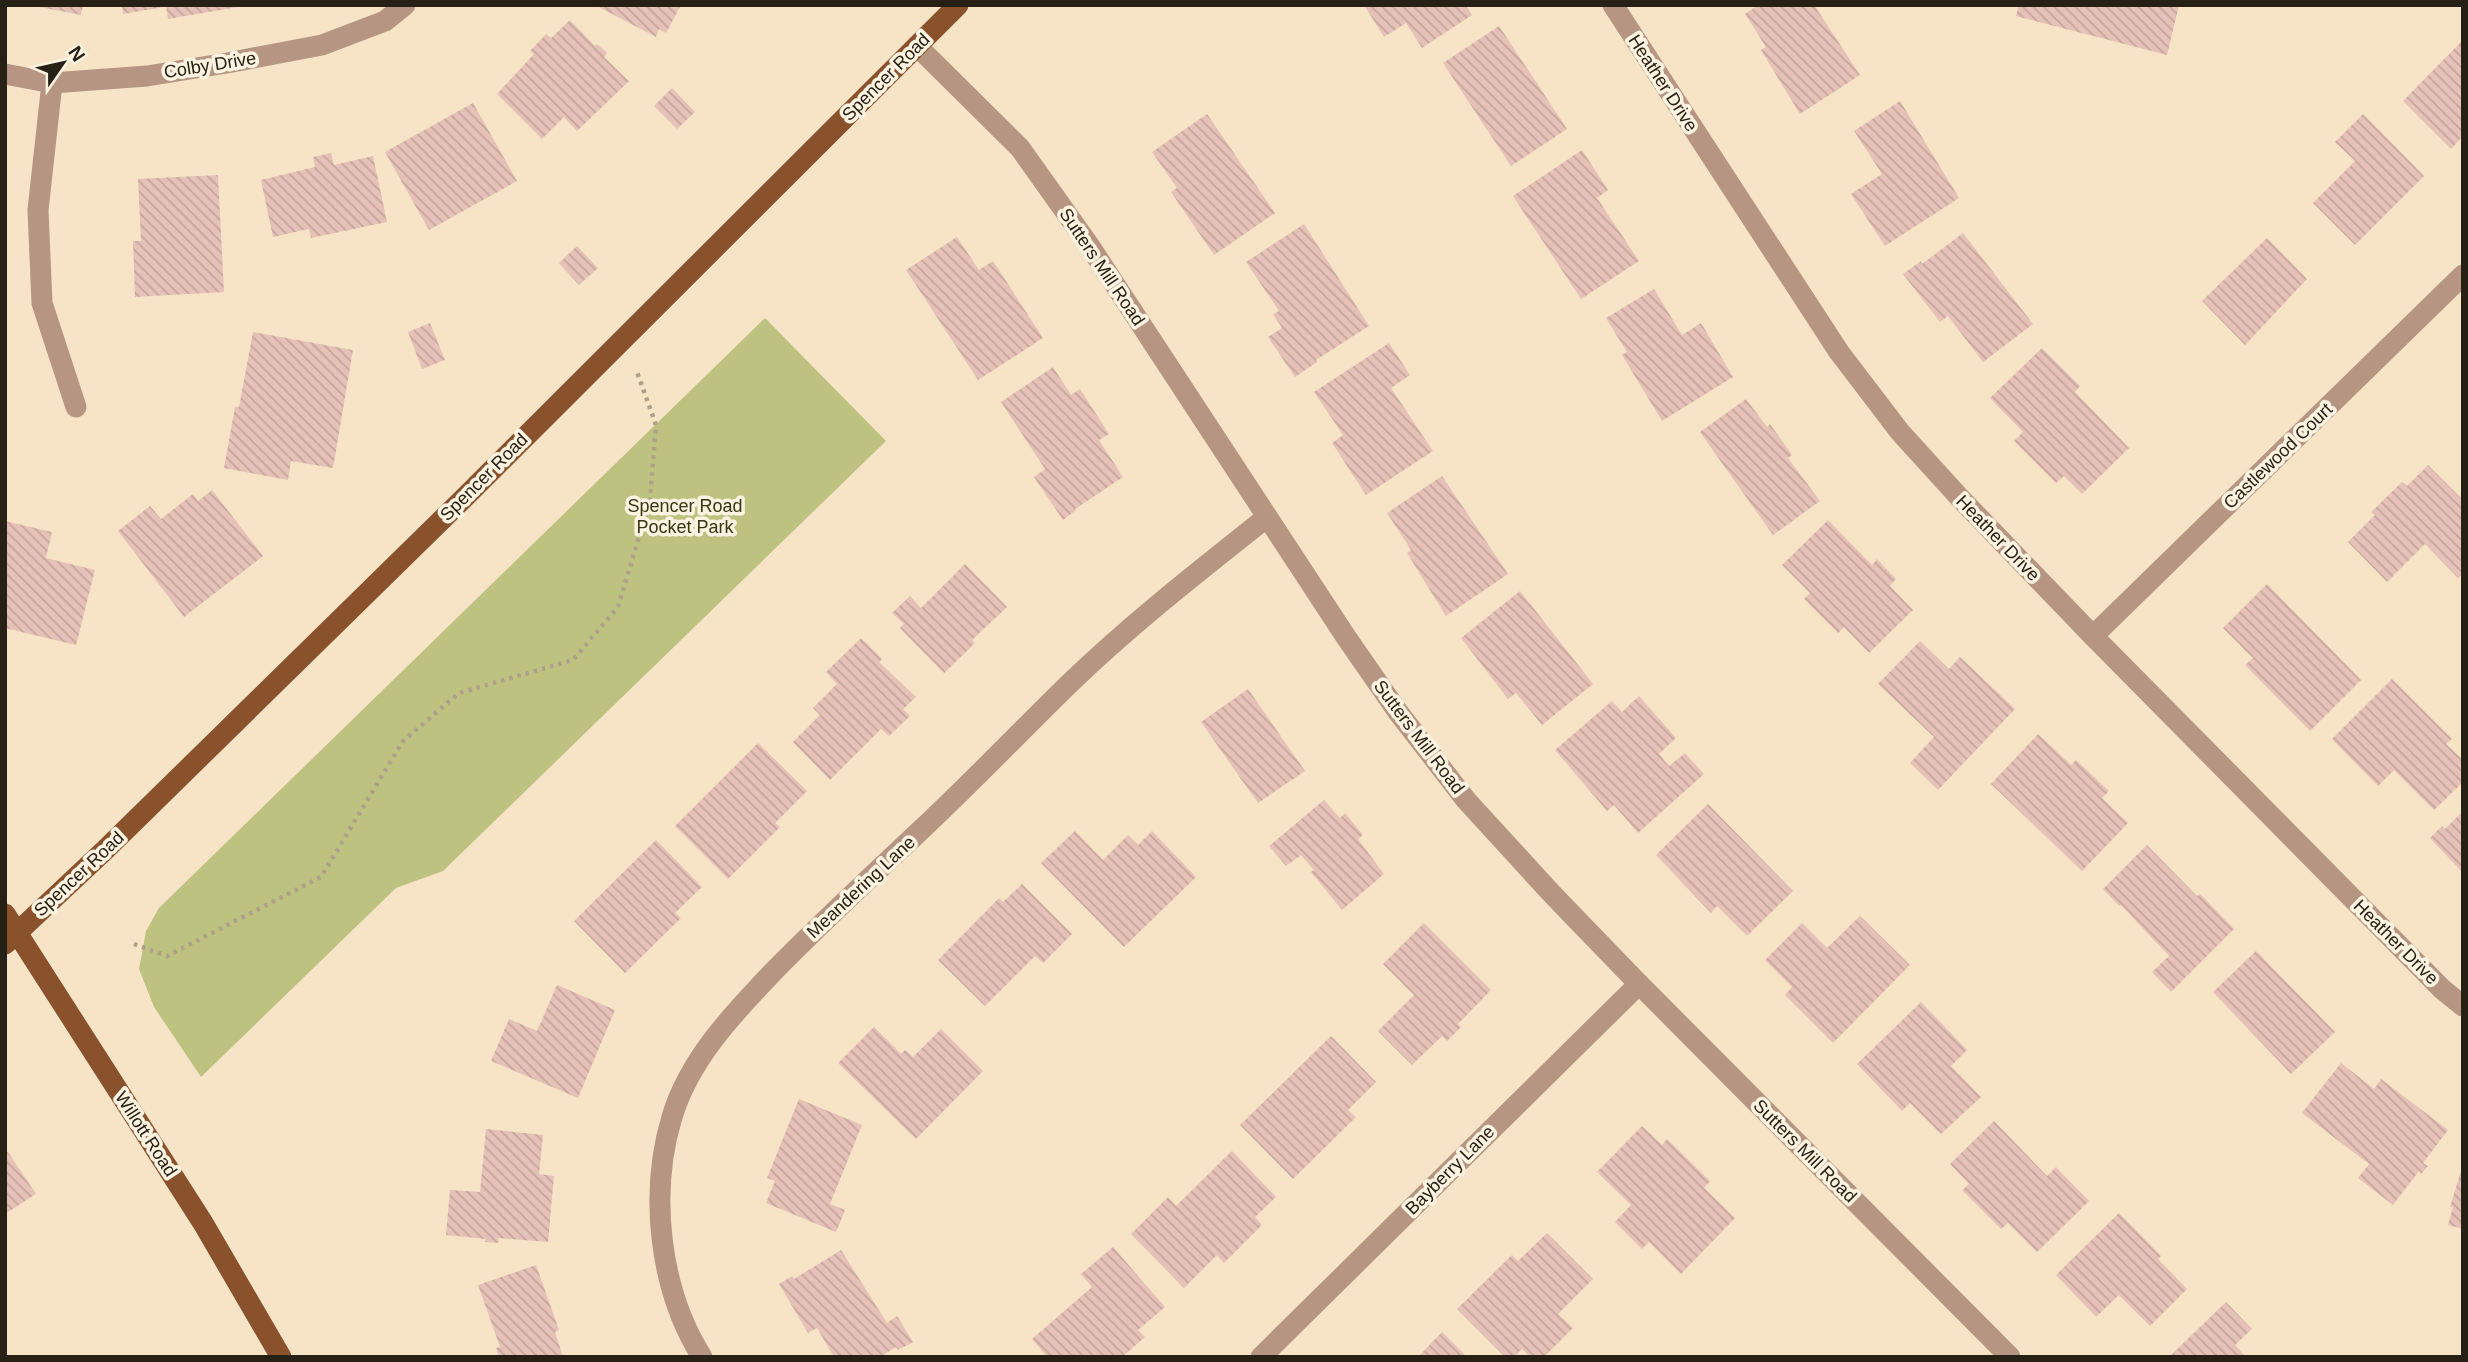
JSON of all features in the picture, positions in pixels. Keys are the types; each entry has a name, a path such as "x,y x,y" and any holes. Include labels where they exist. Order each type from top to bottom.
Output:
{"main road":[{"name":"Spencer Road","path":"9,930 145,811 958,5"},
{"name":"Willott Road","path":"9,930 203,1223 282,1357"}],"street":[{"name":"Colby Drive","path":"5,74 52,83 146,76 321,45 386,21 405,5"},
{"name":"Heather Drive","path":"1613,5 1846,362 1900,432 1951,489 2094,636 2442,989 2463,1006"},
{"name":"Sutters Mill Road","path":"917,46 1020,148 1089,245 1361,659 1466,800 1639,984 2010,1357"},
{"path":"52,83 38,211 43,303 76,407"},
{"name":"Castlewood Court","path":"2094,636 2463,275"},
{"name":"Meandering Lane","path":"702,1357 694,1344 670,1284 661,1230 661,1167 672,1116 697,1062 735,1012 803,942 986,768 1069,684 1152,609 1267,517"},
{"name":"Bayberry Lane","path":"1261,1357 1639,984"}],"path":[{"path":"134,944 167,956 321,877 403,741 459,693 573,660 618,607 650,500 656,425 624,338"}],"green space":[{"name":"Spencer Road Pocket Park","path":"765,318 886,441 443,871 396,888 201,1077 154,1007 139,969 146,931 159,908"}],"building":[{"path":"29,5 83,5 81,15"},
{"path":"122,5 164,5 164,7 123,14"},
{"path":"166,5 238,5 238,7 168,19"},
{"path":"595,5 681,5 666,33 659,29 656,37"},
{"path":"1364,5 1465,5 1472,15 1422,48 1406,23 1384,37"},
{"path":"1758,5 1814,5 1860,75 1800,114 1761,50 1766,47 1745,14"},
{"path":"2019,5 2179,5 2167,55 2016,16"},
{"path":"570,20 595,46 597,44 607,53 604,57 629,81 577,131 564,117 542,139 497,94 534,54 530,51 546,34 551,38"},
{"path":"1499,26 1567,129 1511,166 1443,63"},
{"path":"2463,40 2463,136 2451,149 2403,101"},
{"path":"672,88 695,112 677,129 654,106"},
{"path":"1900,101 1959,198 1885,246 1851,194 1882,174 1854,131"},
{"path":"473,103 517,181 429,230 385,152"},
{"path":"1207,114 1275,213 1214,255 1171,192 1177,188 1152,152"},
{"path":"2363,114 2424,176 2355,245 2313,203 2355,161 2335,142"},
{"path":"1582,150 1608,190 1597,198 1639,261 1581,299 1513,196"},
{"path":"331,153 334,165 373,156 387,222 311,238 309,229 273,237 261,180 315,167 313,157"},
{"path":"218,175 224,292 135,297 133,241 141,241 138,179"},
{"path":"1304,224 1369,326 1295,377 1268,337 1282,328 1273,314 1279,311 1246,262"},
{"path":"1963,233 2033,324 1983,362 1948,316 1940,322 1903,274 1921,261 1922,264"},
{"path":"957,237 979,270 993,261 1043,338 978,380 906,270"},
{"path":"2267,238 2307,279 2245,345 2202,301"},
{"path":"577,246 598,268 579,285 559,263"},
{"path":"1654,289 1682,335 1701,323 1733,377 1662,421 1622,355 1627,352 1606,318"},
{"path":"430,323 445,360 422,369 408,332"},
{"path":"253,332 353,350 333,468 291,461 288,480 224,468"},
{"path":"1389,343 1410,375 1391,388 1433,451 1366,495 1332,443 1343,435 1314,392"},
{"path":"2042,348 2080,386 2075,392 2129,448 2082,494 2064,476 2056,483 2014,441 2023,432 1990,398"},
{"path":"1053,367 1071,395 1080,389 1109,434 1099,440 1123,477 1063,520 1034,477 1045,469 1001,402"},
{"path":"1746,399 1767,427 1770,424 1792,455 1788,458 1820,501 1773,535 1700,432"},
{"path":"2428,465 2463,500 2463,574 2458,578 2425,544 2387,582 2348,542 2375,515 2371,512 2402,482 2407,486"},
{"path":"1442,476 1508,574 1446,616 1407,553 1411,550 1387,513"},
{"path":"212,490 263,556 184,617 118,531 150,506 161,519 193,494 198,501"},
{"path":"1828,520 1872,565 1877,559 1896,579 1890,586 1913,610 1869,653 1844,627 1838,633 1804,599 1810,593 1782,565"},
{"path":"5,521 52,532 46,558 95,570 76,645 5,628"},
{"path":"965,564 1007,607 972,640 975,643 944,673 900,628 904,624 892,613 910,596 921,608"},
{"path":"2267,584 2361,680 2310,731 2245,665 2253,658 2223,628"},
{"path":"1520,591 1593,684 1542,725 1516,693 1508,699 1461,638"},
{"path":"861,638 882,659 879,662 916,697 903,709 910,716 889,736 881,729 830,780 793,742 820,715 813,708 837,684 826,672"},
{"path":"1920,641 1949,669 1960,657 2015,709 1938,790 1910,763 1934,737 1878,684"},
{"path":"2392,679 2452,739 2446,744 2463,760 2463,782 2434,810 2394,770 2378,786 2332,739"},
{"path":"1248,689 1305,771 1258,803 1201,722"},
{"path":"1639,696 1676,738 1659,754 1669,766 1685,753 1704,774 1638,833 1614,805 1607,811 1555,750 1612,701 1622,712"},
{"path":"2038,734 2071,765 2076,760 2109,791 2102,798 2128,823 2082,871 1991,784"},
{"path":"758,743 807,791 775,823 780,827 728,879 675,826"},
{"path":"1324,800 1340,818 1345,813 1363,835 1358,839 1384,874 1342,910 1311,872 1314,870 1301,855 1286,866 1269,846"},
{"path":"1708,804 1793,891 1747,936 1717,906 1711,913 1656,855"},
{"path":"2463,811 2463,873 2430,838 2442,826 2445,829"},
{"path":"1075,831 1103,860 1128,835 1138,845 1152,831 1196,877 1124,947 1041,863"},
{"path":"656,840 702,887 675,913 681,918 625,973 574,921"},
{"path":"2147,845 2234,929 2171,992 2152,972 2169,956 2103,889"},
{"path":"1022,884 1072,934 1043,963 1035,956 985,1006 938,960 999,898 1003,902"},
{"path":"1860,916 1910,965 1833,1043 1785,995 1792,987 1765,960 1802,923 1827,948"},
{"path":"1424,923 1491,990 1458,1024 1461,1027 1447,1041 1442,1036 1412,1065 1378,1031 1414,995 1383,964"},
{"path":"2256,951 2335,1032 2291,1074 2213,992"},
{"path":"557,985 615,1010 578,1098 491,1061 509,1019 537,1031"},
{"path":"1921,1002 1967,1050 1951,1066 1981,1097 1941,1134 1910,1103 1902,1111 1857,1064"},
{"path":"874,1027 901,1054 905,1050 913,1057 941,1029 983,1071 916,1139 838,1063"},
{"path":"1331,1036 1376,1082 1348,1110 1356,1117 1293,1179 1240,1125"},
{"path":"2341,1063 2374,1089 2381,1079 2448,1130 2423,1163 2428,1166 2421,1174 2419,1171 2393,1205 2358,1178 2369,1164 2302,1113"},
{"path":"799,1099 862,1125 830,1204 845,1210 836,1232 766,1203 775,1181 767,1178"},
{"path":"1994,1121 2047,1176 2056,1167 2089,1201 2037,1252 2008,1223 2001,1229 1962,1190 1969,1184 1950,1164"},
{"path":"1642,1126 1662,1145 1667,1139 1710,1181 1704,1188 1735,1218 1681,1274 1649,1242 1642,1249 1615,1222 1631,1205 1597,1172"},
{"path":"486,1129 543,1135 539,1174 554,1176 548,1242 498,1238 499,1243 446,1235 450,1190 480,1192"},
{"path":"1232,1151 1276,1197 1255,1217 1262,1225 1224,1263 1217,1255 1184,1288 1131,1234 1168,1197 1176,1206"},
{"path":"8,1152 36,1194 5,1214 5,1153"},
{"path":"2463,1164 2463,1229 2448,1225 2453,1207 2450,1207"},
{"path":"2119,1213 2161,1256 2158,1259 2187,1289 2150,1326 2119,1295 2096,1317 2056,1275"},
{"path":"1547,1233 1593,1279 1558,1314 1573,1328 1544,1357 1530,1357 1522,1349 1514,1357 1505,1357 1457,1309 1512,1255 1518,1261"},
{"path":"1113,1247 1165,1307 1138,1330 1145,1337 1122,1357 1047,1357 1032,1339 1092,1287 1081,1274"},
{"path":"841,1250 887,1323 897,1316 913,1342 898,1350 896,1347 880,1357 834,1357 817,1328 808,1333 779,1284 792,1276 794,1279"},
{"path":"536,1265 559,1330 555,1332 563,1357 499,1357 496,1348 500,1347 478,1285"},
{"path":"2226,1302 2252,1329 2235,1345 2246,1357 2169,1357"},
{"path":"1442,1332 1467,1357 1418,1357"}]}
